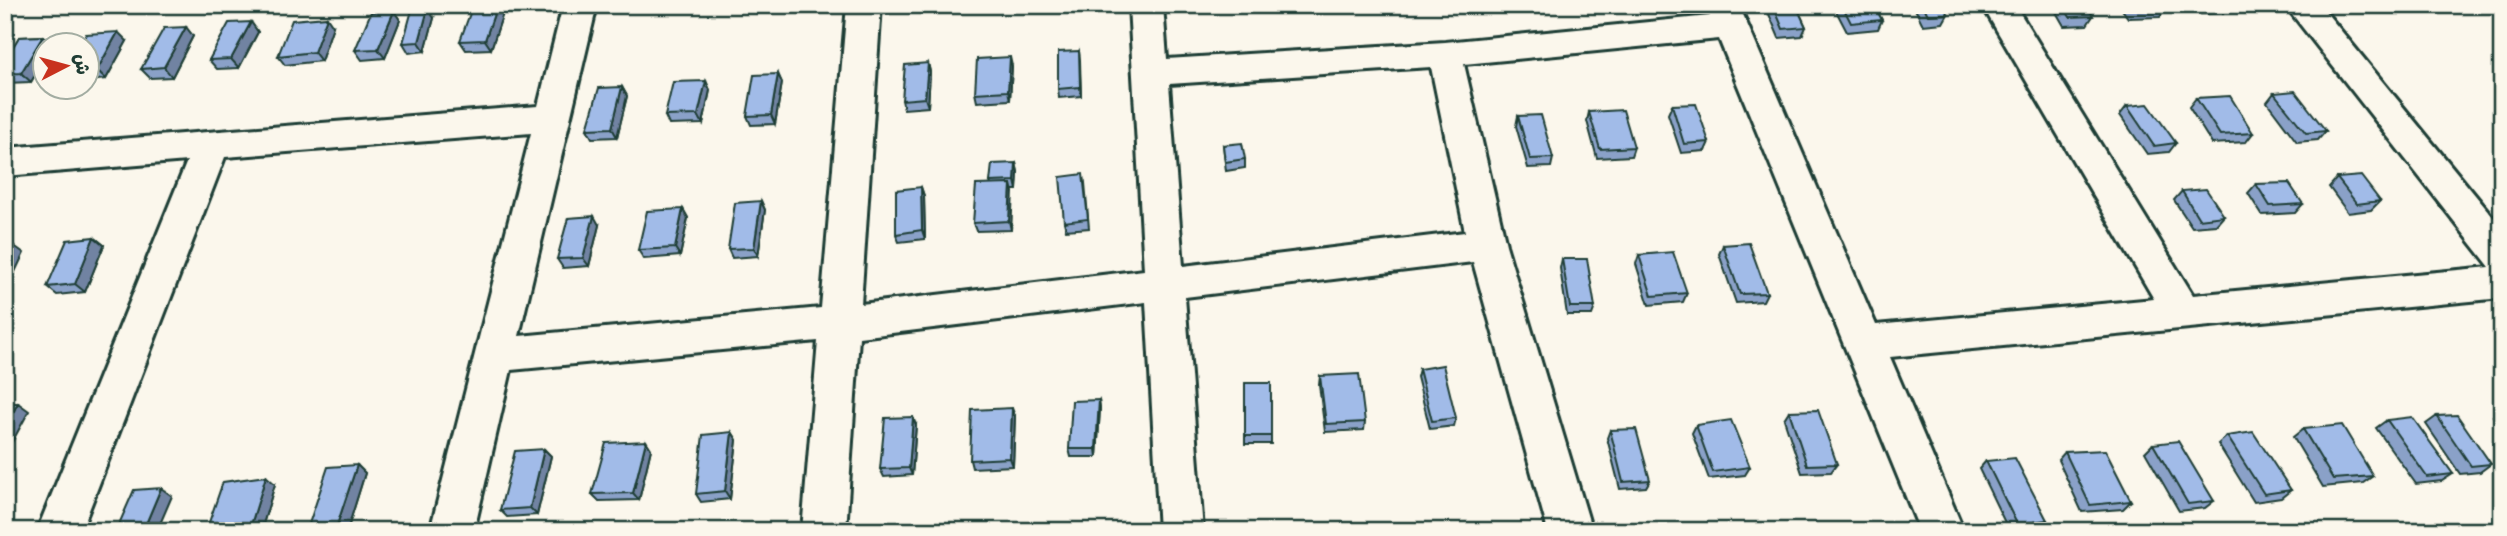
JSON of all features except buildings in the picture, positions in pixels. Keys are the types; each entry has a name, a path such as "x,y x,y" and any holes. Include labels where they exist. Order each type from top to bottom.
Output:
{"street":[{"path":"452,531 580,5"},
{"path":"824,531 864,5"},
{"path":"1146,5 1153,72 1181,531"},
{"path":"1998,5 2183,313"},
{"path":"2301,5 2502,256"},
{"path":"1153,72 1445,54 1726,16 1942,531"},
{"path":"1445,54 1487,245 1570,531"},
{"path":"5,162 211,146 356,130 552,118"},
{"path":"58,531 211,146"},
{"path":"495,355 838,323 1487,245"},
{"path":"1864,343 2502,282"}]}
